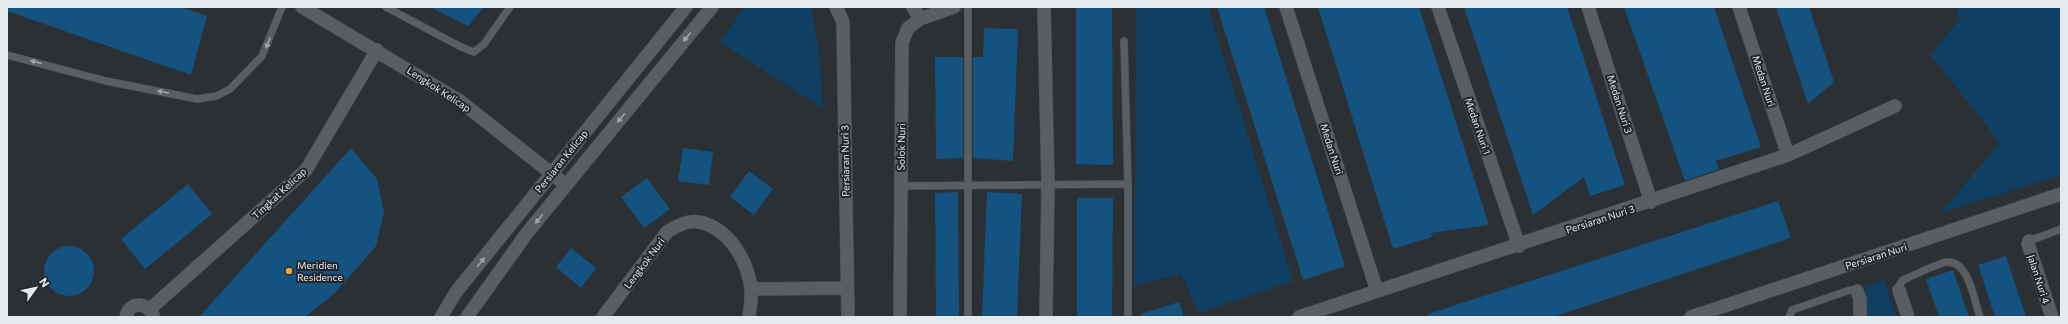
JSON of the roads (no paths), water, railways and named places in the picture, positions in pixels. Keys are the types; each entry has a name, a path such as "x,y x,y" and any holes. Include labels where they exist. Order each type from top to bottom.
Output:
{"street":[{"name":"Lengkok Kelicap","path":"302,7 377,50 460,101 566,185"},
{"name":"Persiaran Kelicap","path":"440,317 456,292 686,7"},
{"name":"Persiaran Kelicap","path":"467,317 527,233 712,7"},
{"name":"Persiaran Nuri 3","path":"836,7 843,22 848,317"},
{"path":"913,7 920,19"},
{"name":"Solok Nuri","path":"900,317 902,43 908,28 920,19 954,7"},
{"path":"1044,7 1048,184 1046,317"},
{"name":"Medan Nuri","path":"1286,7 1377,291"},
{"name":"Medan Nuri 1","path":"1438,7 1519,246"},
{"name":"Medan Nuri 3","path":"1588,7 1651,202"},
{"name":"Medan Nuri","path":"1739,7 1788,155"},
{"name":"Tingkat Kelicap","path":"151,313 306,170 377,50"},
{"name":"Persiaran Nuri 3","path":"1299,317 1519,246 1788,155 1896,106"},
{"name":"Persiaran Nuri","path":"1691,317 2061,194"},
{"name":"Lengkok Nuri","path":"603,317 667,232 680,224 698,222 715,228 731,242 743,258 751,289 749,317"},
{"name":"Jalan Nuri 4","path":"2028,240 2052,317"},
{"path":"751,289 847,288"},
{"path":"1899,290 1908,317"},
{"path":"1857,292 1860,299 1860,317"},
{"path":"125,316 129,309 135,305 143,305 151,313"}],"lane":[{"path":"7,55 106,81 197,99 217,96 230,90 262,56 282,7"},
{"path":"386,7 461,47 474,52 484,44 510,7"},
{"path":"968,7 968,317"},
{"path":"1124,41 1128,184 1128,317"},
{"path":"900,186 1128,184"},
{"path":"2028,240 2061,229"},
{"path":"1899,290 1900,284 1904,280 1944,262 1953,262 1960,265 1966,274 1980,317"},
{"path":"1789,317 1792,310 1850,290 1857,292"}],"place":[{"name":"Meridien Residence","path":"289,271"}]}
